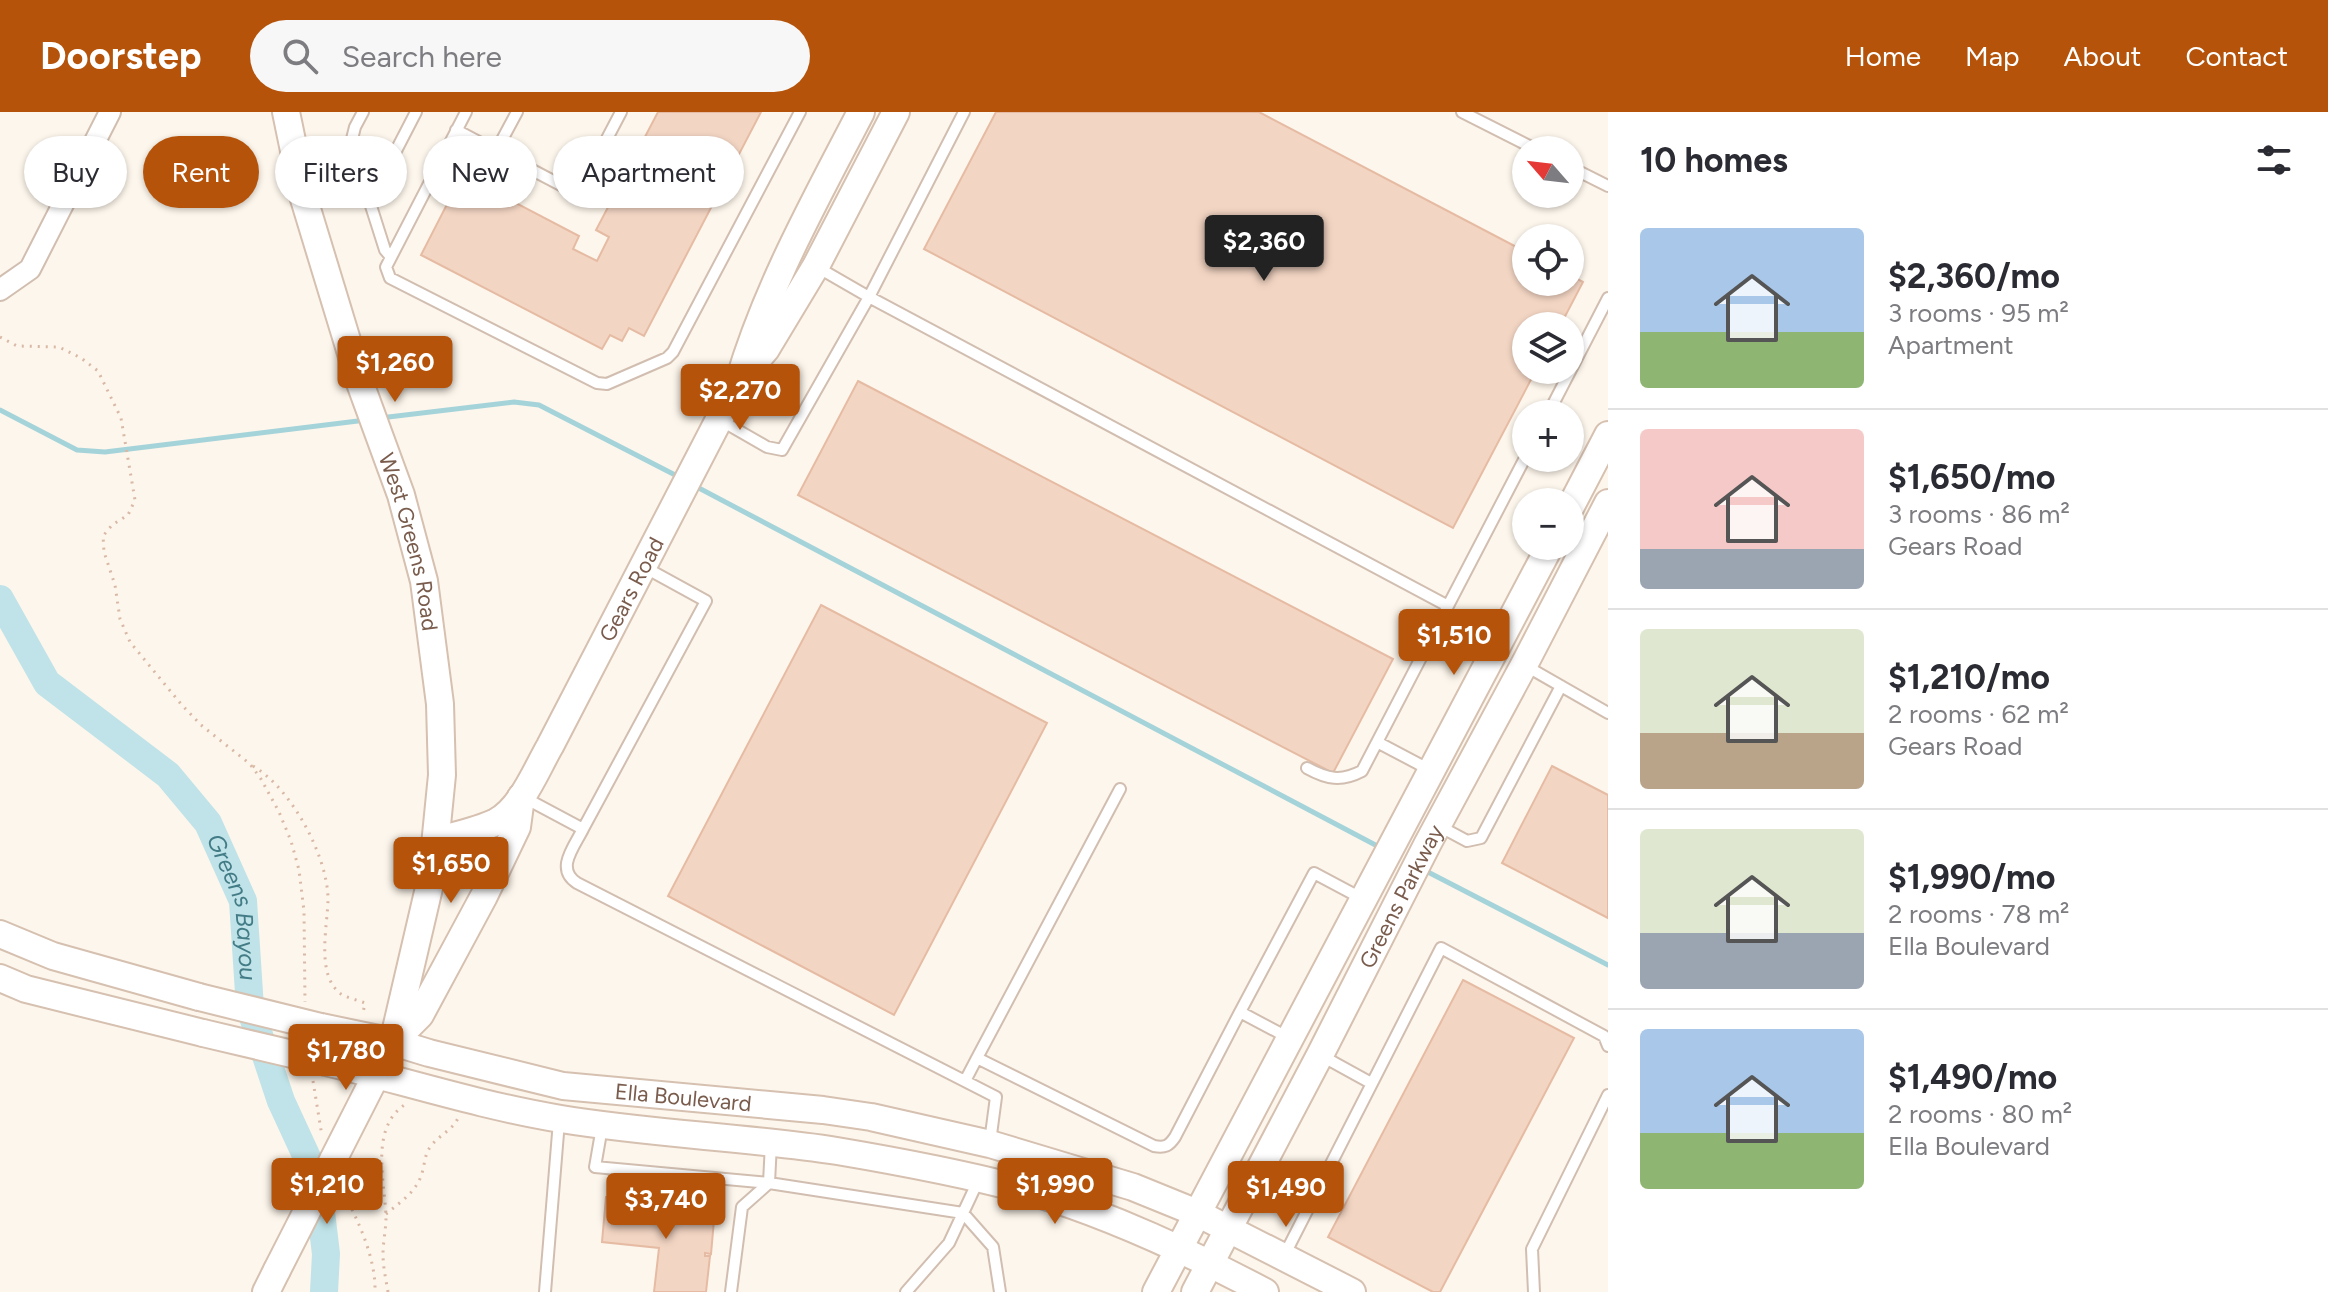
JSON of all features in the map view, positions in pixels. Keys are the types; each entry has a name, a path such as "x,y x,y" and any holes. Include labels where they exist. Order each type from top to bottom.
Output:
{"main road":[{"name":"West Greens Road","path":"286,112 304,199 360,383 401,495 424,581 440,704 442,775 436,841"},
{"name":"Gears Road","path":"739,381 770,294 861,112"},
{"name":"Gears Road","path":"271,1281 393,1042 432,875 436,841 498,821 521,797 718,419 739,381 766,349 816,266 896,112"},
{"path":"1580,488 1608,435"},
{"name":"Greens Parkway","path":"1195,1292 1432,834 1608,503"},
{"name":"Greens Parkway","path":"1156,1292 1543,560"},
{"path":"1495,651 1524,665"},
{"name":"Gears Road","path":"393,1042 420,1015 484,896 517,827 521,797"},
{"name":"Ella Boulevard","path":"0,934 53,956 199,997 563,1086 775,1104 871,1117 990,1144 1133,1187 1197,1213 1352,1292"},
{"name":"Ella Boulevard","path":"0,978 26,989 203,1033 319,1070 377,1074 559,1119 835,1151 979,1179 1093,1212 1210,1263 1265,1292"},
{"path":"1291,1039 1320,1055"},
{"path":"559,1119 563,1086"},
{"path":"771,1143 775,1104"},
{"path":"979,1179 990,1144"}],"street":[{"path":"0,290 30,269 110,112"}],"lane":[{"path":"353,136 363,112"},
{"path":"404,136 416,112"},
{"path":"466,112 386,267 390,278 597,383 607,384 667,358 673,352 800,112"},
{"path":"504,136 517,112"},
{"path":"537,172 578,194 621,112"},
{"path":"718,419 767,447 782,450 869,297 964,112"},
{"path":"1462,112 1512,137"},
{"path":"456,130 467,136"},
{"path":"1584,174 1608,186"},
{"path":"372,208 385,250 391,257"},
{"path":"816,266 1448,606"},
{"path":"1555,400 1608,298"},
{"path":"1307,768 1323,777 1348,778 1362,771 1518,472"},
{"path":"642,566 706,601 583,829 567,862 565,871 569,878 996,1097 990,1144"},
{"path":"1440,621 1495,651"},
{"path":"1524,665 1608,713"},
{"path":"1432,834 1467,841 1481,838 1561,686"},
{"path":"1377,742 1432,772"},
{"path":"965,1081 1120,789"},
{"path":"521,797 583,829"},
{"path":"977,1058 1154,1146 1169,1145 1314,873 1365,900"},
{"path":"1284,1256 1441,948 1604,1036 1608,1046"},
{"path":"1240,1012 1291,1039"},
{"path":"1320,1055 1371,1083"},
{"path":"1534,1292 1532,1249 1608,1095"},
{"path":"545,1292 559,1119"},
{"path":"602,1125 595,1167 769,1183 963,1213 993,1247 1000,1292"},
{"path":"731,1292 742,1207 769,1183 771,1143"},
{"path":"906,1292 949,1243 979,1179"}],"path":[{"path":"0,337 17,346 59,347 98,371 121,418 135,500 128,515 112,525 103,536 120,619 130,642 201,725 285,792 308,833 325,874 328,898 324,956 327,970 340,993 365,1003 361,1019"},
{"path":"250,764 279,812 299,870 304,911 306,1004"},
{"path":"319,1070 323,1140"},
{"path":"388,1292 383,1254 386,1214 381,1177 385,1132 399,1108 406,1104"},
{"path":"386,1214 408,1196 420,1179 427,1150 456,1124 459,1115"},
{"path":"341,1188 366,1245 375,1292"}],"building":[{"path":"658,112 761,112 744,145 744,136 645,136"},
{"path":"996,112 1259,112 1512,245 1512,296 1576,296 1567,312 1512,312 1512,384 1529,384 1520,400 1512,400 1512,416 1453,528 924,249"},
{"path":"445,208 525,208 579,236 573,249 597,261 609,237 596,230 608,208 711,208 644,336 629,328 622,341 610,335 602,349 421,255"},
{"path":"858,381 1393,659 1333,773 798,495"},
{"path":"821,605 1047,723 894,1015 668,896"},
{"path":"1552,766 1608,795 1608,918 1502,863"},
{"path":"1463,980 1574,1038 1440,1292 1433,1292 1328,1237"},
{"path":"606,1197 628,1199 627,1205 694,1213 695,1207 715,1209 711,1254 705,1253 705,1256 710,1256 706,1292 654,1292 659,1248 602,1242"}],"waterway":[{"path":"380,418 514,402 539,405 679,477"},
{"path":"0,410 77,450 105,452 366,420"},
{"path":"695,486 1383,849"},
{"name":"Greens Bayou","path":"0,599 47,683 168,775 208,823 243,901 250,1008 281,1101 317,1179 326,1254 324,1292"},
{"path":"1424,870 1608,965"}]}
